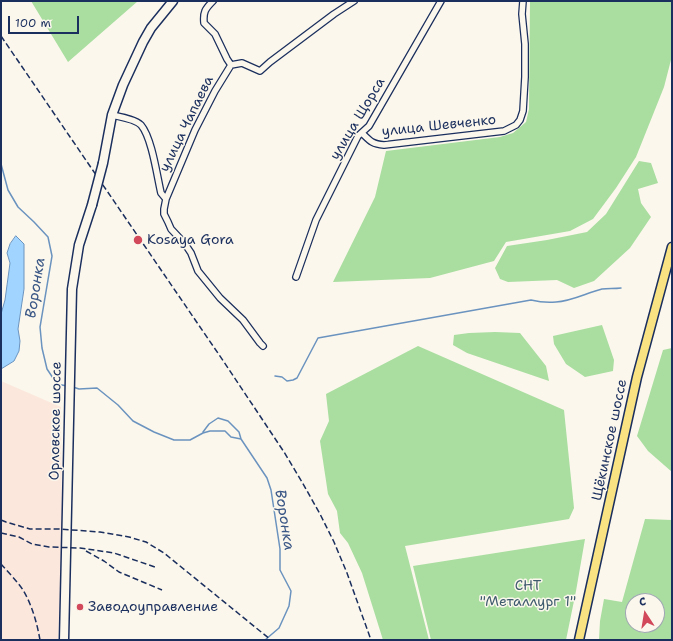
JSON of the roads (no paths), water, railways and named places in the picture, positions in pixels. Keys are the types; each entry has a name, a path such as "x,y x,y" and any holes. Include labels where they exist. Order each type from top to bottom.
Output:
{"main road":[{"name":"Орловское шоссе","path":"64,640 72,289 78,245 92,205 103,163 112,115 123,85 151,28 173,1"},
{"name":"Щёкинское шоссе","path":"579,640 637,378 672,247"}],"street":[{"path":"213,1 203,14 204,24 216,34 227,60 231,65"},
{"name":"улица Чапаева","path":"166,199 194,130 231,65 242,63 252,66 260,71 334,14 354,1"},
{"name":"улица Щорса","path":"296,276 316,220 358,136 369,126 441,1"},
{"name":"улица Шевченко","path":"362,133 376,144 384,145 504,131 516,125 520,120 523,111 525,77 525,44 522,14 523,1"},
{"path":"112,115 134,121 141,125 148,137 161,193 166,199 164,214 171,229 191,253 198,271 220,298 243,320 263,346"}],"water":[{"path":"16,236 24,244 24,289 18,329 20,341 19,351 14,361 1,369 1,314 5,300 10,263 7,253 10,244"}],"waterway":[{"name":"Воронка","path":"1,164 8,190 18,207 48,237 52,256 40,327 42,348 47,369 57,384 67,386"},
{"path":"275,376 282,377 287,381 297,378 318,338 531,300 540,302 562,301 573,299 602,289 621,288"},
{"name":"Воронка","path":"73,387 79,389 97,388 118,405 133,421 174,440 190,440 210,431 225,431 231,437 241,439 267,478 271,490 280,549 280,570 291,591 289,606 279,628 265,640"},
{"path":"203,432 209,424 218,418 228,421 239,432 241,439"}],"railway":[{"path":"1,36 284,452 320,514 334,542 347,573 371,640"},
{"path":"1,520 30,529 59,529 100,532 129,537 146,542 164,553 271,640"},
{"path":"1,533 19,537 32,544 49,547 80,548 114,553 155,567"},
{"path":"86,551 104,561 119,572 162,590"},
{"path":"1,564 23,590 34,614 40,640"}],"place":[{"name":"Kosaya Gora","path":"138,240"},
{"name":"Заводоуправление","path":"80,607"}],"park label":[{"name":"СНТ \"Металлург 1\"","path":"528,594"}]}
